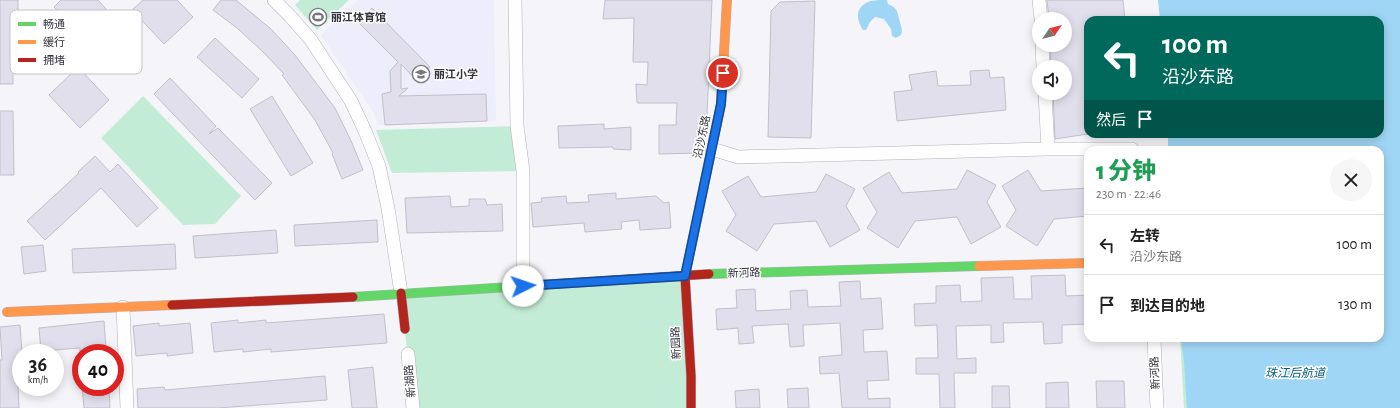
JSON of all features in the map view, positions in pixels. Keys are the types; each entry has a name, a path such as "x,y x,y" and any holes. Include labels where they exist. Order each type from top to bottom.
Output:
{"street":[{"path":"274,0 311,40 352,101 379,166 388,208 405,329"},
{"path":"515,0 517,126 523,171 523,286"},
{"name":"沿沙东路","path":"685,276 721,104 726,0"},
{"path":"1040,0 1040,12"},
{"path":"1045,100 1048,149"},
{"path":"712,149 738,157 1084,149"},
{"name":"新河路","path":"7,312 341,298 401,293 742,273 1084,263"},
{"name":"新园路","path":"685,276 691,376 691,408"},
{"path":"123,307 127,408"},
{"name":"新河路","path":"1154,342 1157,408"},
{"name":"新湖路","path":"408,354 413,408"}],"shaded area":[{"name":"丽江小学","path":"358,0 494,0 496,121 379,125 373,112 321,35"}],"green space":[{"name":"丽江体育馆","path":"300,0 349,0 317,30 295,5"},
{"path":"143,96 241,196 215,224 183,225 101,138"},
{"path":"517,126 523,171 392,173 376,130"},
{"path":"684,276 687,408 413,408 401,293"},
{"path":"1180,342 1194,342 1198,408 1184,408"}],"water":[{"path":"887,0 888,4 897,11 902,32 901,35 896,38 892,36 891,29 884,19 875,17 870,22 866,30 863,30 859,22 858,14 861,7 869,1"},
{"name":"珠江后航道","path":"1158,0 1400,0 1400,408 1187,408 1182,342 1384,342 1384,146 1168,146 1168,138 1384,138 1384,16 1160,16"}],"building":[{"path":"0,0 18,0 18,10 10,10 10,74 13,74 13,84 0,84"},
{"path":"61,0 98,0 107,10 57,10 54,7"},
{"path":"143,0 177,0 193,17 164,44 142,21 142,10 132,10"},
{"path":"221,0 236,0 271,29 295,55 335,108 363,170 342,179 332,154 333,153 315,120 282,75 284,74 237,28 213,10"},
{"path":"605,0 712,0 707,115 699,153 659,154 659,125 676,125 677,103 637,103 636,84 647,85 648,62 633,62 634,18 603,19"},
{"path":"1047,0 1123,0 1125,16 1084,16 1084,135 1055,139 1053,100 1072,100 1072,60 1051,60 1050,52 1072,52 1072,12 1048,12"},
{"path":"815,1 811,138 768,137 771,11 780,2"},
{"path":"372,8 430,67 416,80 401,64 401,89 408,88 399,96 486,94 487,121 385,125 382,94 391,92 390,71 398,62 359,23"},
{"path":"215,38 259,79 242,98 197,57"},
{"path":"989,70 990,78 1004,77 1006,110 897,121 894,92 912,90 909,75 936,71 938,86 971,85 970,71"},
{"path":"71,74 85,74 109,100 80,128 49,95"},
{"path":"170,78 216,126 209,134 218,128 272,183 255,200 154,94"},
{"path":"272,96 313,163 291,176 250,109"},
{"path":"0,111 13,111 14,175 0,175"},
{"path":"604,124 604,129 631,127 631,150 613,149 613,147 559,148 558,126"},
{"path":"95,156 110,172 118,164 158,208 137,227 101,188 45,240 27,221 79,173 78,172"},
{"path":"967,170 996,185 987,202 1001,227 971,244 957,217 915,221 898,248 867,228 877,212 863,188 889,172 902,193 957,189"},
{"path":"1028,170 1041,191 1084,188 1084,216 1054,219 1037,246 1006,226 1016,210 1002,186"},
{"path":"826,174 855,189 846,206 860,230 830,247 816,221 774,224 757,251 726,231 736,215 722,191 748,176 761,197 816,192"},
{"path":"616,193 616,199 656,196 664,203 669,202 671,228 640,230 639,220 621,222 622,229 585,232 584,223 533,227 531,203 542,202 541,198 566,196 567,203 589,202 588,195"},
{"path":"450,196 451,207 469,206 469,199 485,199 487,205 502,204 503,231 407,233 405,198"},
{"path":"377,220 378,242 295,246 294,225"},
{"path":"276,230 278,253 195,258 193,236"},
{"path":"175,244 176,269 73,273 72,249"},
{"path":"43,245 46,271 24,274 21,247"},
{"path":"1065,275 1066,296 1084,295 1084,324 1062,325 1062,343 1044,344 1043,322 1003,323 1004,342 991,343 991,325 956,326 957,359 976,358 976,373 954,373 955,408 940,408 939,374 916,374 916,358 938,358 937,325 915,326 914,304 936,303 936,286 960,285 961,302 982,301 981,278 1013,277 1014,299 1032,299 1031,276"},
{"path":"860,281 861,299 881,298 883,329 863,330 864,352 887,351 889,380 867,381 868,399 890,398 890,408 842,408 839,373 820,374 819,357 842,355 840,323 803,325 804,346 790,347 788,324 752,326 754,343 739,344 738,328 717,330 716,309 737,308 736,290 755,289 756,311 791,309 790,291 807,290 808,307 841,306 839,282"},
{"path":"384,314 387,343 271,352 271,349 243,352 243,349 214,352 211,323 238,320 238,323 266,320 266,323"},
{"path":"104,321 106,344 72,344 72,349 64,349 64,344 40,344 39,328"},
{"path":"159,323 159,326 190,323 193,353 167,356 167,353 136,356 133,326"},
{"path":"20,325 21,344 12,344 12,396 18,396 19,408 0,408 0,360 2,360 0,327"},
{"path":"373,367 377,408 352,408 348,370"},
{"path":"325,376 327,400 218,408 138,408 137,389 164,387 165,390"},
{"path":"1096,381 1124,381 1125,408 1097,408"},
{"path":"1068,382 1069,408 1046,408 1046,383"},
{"path":"992,386 1009,386 1010,408 992,408"},
{"path":"808,388 809,408 788,408 787,389"},
{"path":"759,389 760,408 736,408 735,391"},
{"path":"83,396 109,396 110,408 84,408"}],"traffic: fast":[{"path":"709,274 979,266"},
{"path":"353,297 556,284"}],"traffic: slow":[{"path":"691,248 721,104 727,0"},
{"path":"979,266 1084,263"},
{"path":"7,312 172,305"}],"traffic: jam":[{"path":"691,248 685,276 691,376 691,408"},
{"path":"556,284 709,274"},
{"path":"401,293 405,329"},
{"path":"172,305 353,297"}],"place":[{"name":"丽江体育馆","path":"318,17"},
{"name":"丽江小学","path":"421,74"}],"route":[{"path":"523,286 685,276 721,104 723,73"}]}
